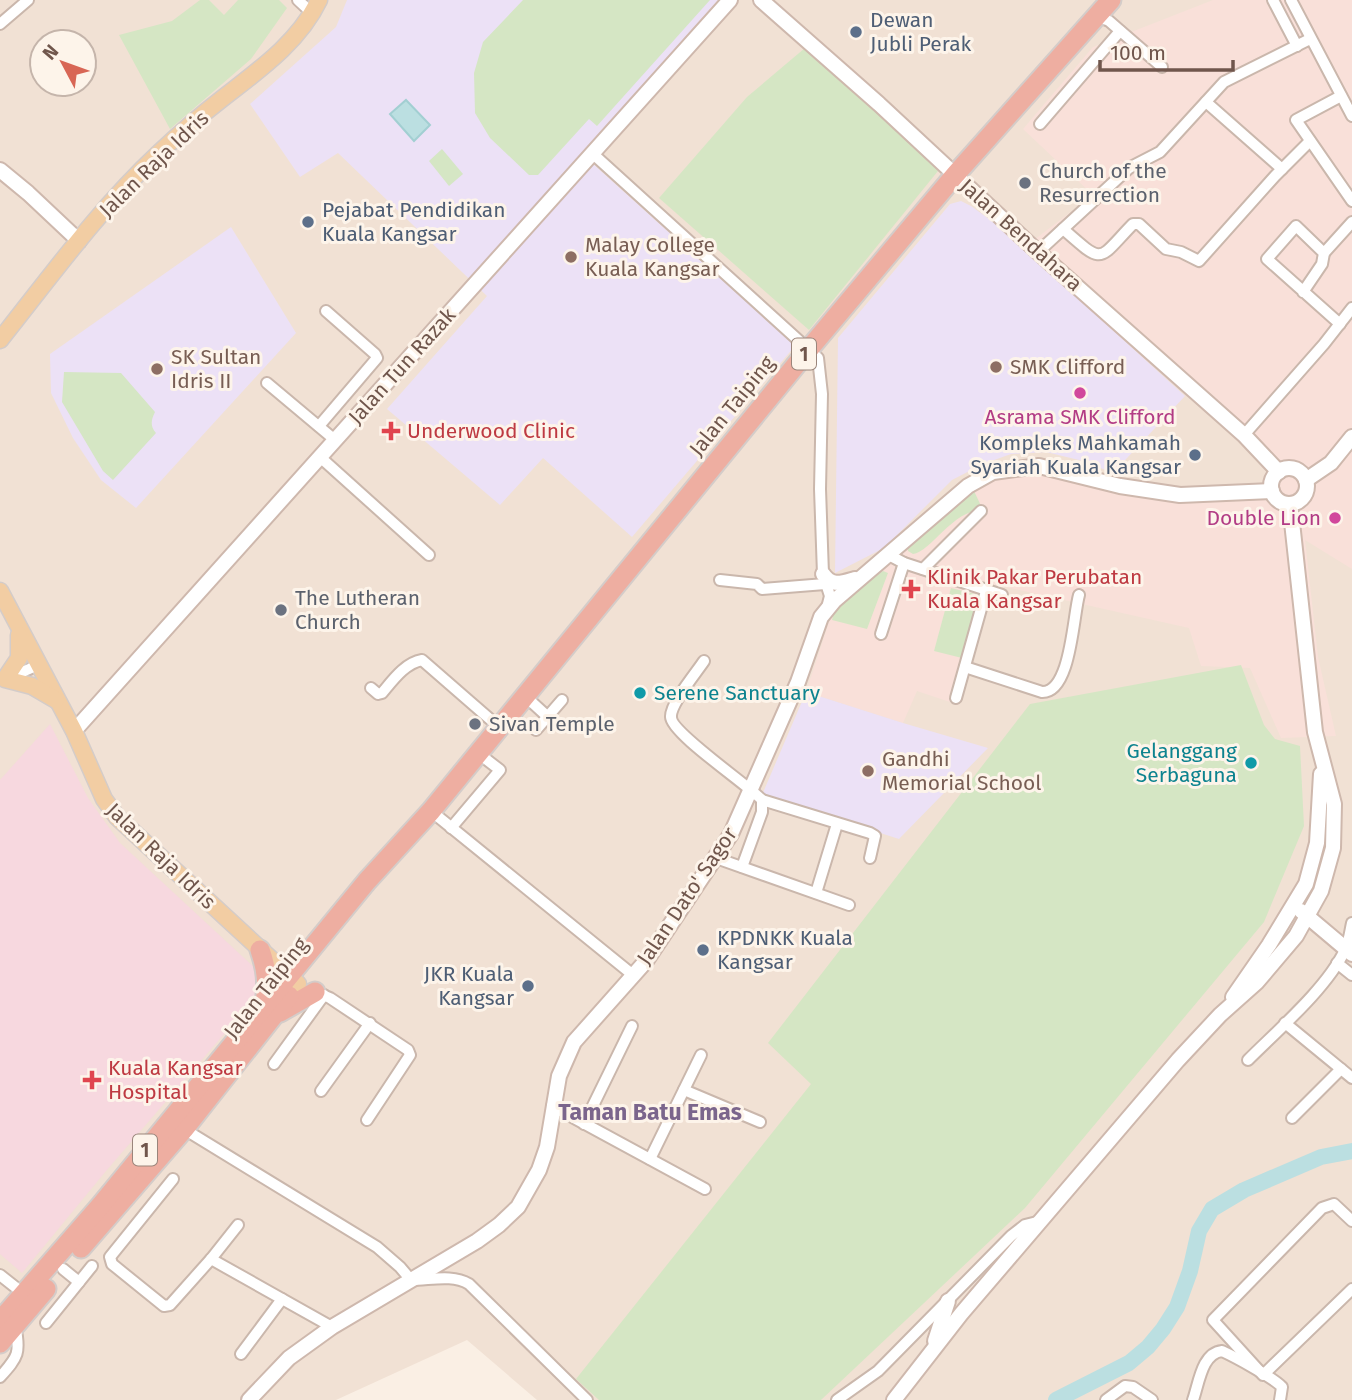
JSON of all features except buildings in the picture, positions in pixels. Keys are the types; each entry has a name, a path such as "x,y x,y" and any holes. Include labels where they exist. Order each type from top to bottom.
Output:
{"highway":[{"name":"Jalan Taiping","path":"306,987 306,956 367,881 431,811 808,349 956,175 1105,11"},
{"name":"Jalan Taiping","path":"0,1343 7,1323 24,1294 268,1012 306,987 376,887 398,849"},
{"path":"260,950 286,959 306,956"},
{"path":"260,950 267,970 268,1012"},
{"path":"268,1012 306,987"},
{"name":"Jalan Taiping","path":"7,1323 63,1269 139,1184 184,1129 268,1012"},
{"path":"101,1205 128,1185 139,1184"}],"main road":[{"name":"Jalan Tun Razak","path":"74,732 730,0"},
{"name":"Jalan Bendahara","path":"761,0 1244,435 1279,472"},
{"name":"Jalan Raja Idris","path":"0,340 79,241 144,168 276,56 316,7"},
{"path":"0,170 28,192 79,241"},
{"path":"1306,480 1295,470 1279,472 1273,480 1272,491 1279,501 1290,504 1304,496 1306,480 1331,463 1352,437"},
{"name":"Jalan Dato' Sagor","path":"249,1400 289,1358 332,1327 477,1241 518,1207 539,1170 549,1137 559,1076 573,1042 653,951 731,834 798,682 828,594 860,577 968,486 993,472 1021,467 1055,468 1120,486 1180,495 1272,491"},
{"path":"894,1400 933,1349 1178,1060 1220,1015 1257,982 1296,936 1321,891 1333,848 1334,804 1315,732 1290,504"},
{"path":"828,594 828,581 834,584 860,577"},
{"name":"Jalan Raja Idris","path":"0,591 74,732 104,800 117,817 260,950 306,987"},
{"path":"19,628 21,651 16,665 3,679 32,686 58,701"},
{"path":"1220,1015 1306,884 1317,843 1321,759"},
{"path":"1294,906 1349,951"},
{"path":"933,1349 948,1301"}],"street":[{"path":"0,23 28,0"},
{"path":"298,0 316,7"},
{"path":"1273,0 1297,46"},
{"path":"1291,0 1352,116"},
{"path":"1105,11 1120,31 1162,67"},
{"path":"1040,124 1120,31"},
{"path":"1038,252 1129,168 1160,152 1224,82 1310,39"},
{"path":"1341,96 1296,120 1352,201"},
{"path":"1206,102 1282,169"},
{"path":"1063,229 1093,254 1100,256 1133,224 1139,224 1166,249 1191,255 1199,261 1310,141"},
{"path":"592,153 818,358 821,370 828,594 762,589 757,584 720,580"},
{"path":"1303,292 1322,264 1324,253 1352,222"},
{"path":"1324,253 1296,226 1267,260 1340,324"},
{"path":"1244,435 1352,308"},
{"path":"319,426 358,383 376,358 375,354 326,311"},
{"path":"267,383 335,440"},
{"path":"320,457 429,555"},
{"path":"923,569 981,511"},
{"path":"887,554 904,564 1002,595"},
{"path":"881,634 904,564"},
{"path":"956,698 986,591"},
{"path":"965,667 1042,692 1055,688 1059,684 1067,656 1079,595"},
{"path":"371,688 378,694 382,692 414,661 422,660 499,727"},
{"path":"704,662 674,707 670,717 674,727 762,800 875,836 870,858"},
{"path":"3,679 12,678 38,665"},
{"path":"524,696 548,717"},
{"path":"537,730 562,700"},
{"path":"451,828 500,770 478,753"},
{"path":"741,867 762,812 762,800"},
{"path":"431,811 633,975"},
{"path":"816,893 837,824"},
{"path":"716,858 849,905"},
{"path":"1248,1060 1306,1002 1349,951 1352,923"},
{"path":"1337,963 1352,975"},
{"path":"274,1064 306,987 370,1023 403,1045 410,1055 367,1120"},
{"path":"321,1091 370,1023"},
{"path":"1285,1023 1352,1078"},
{"path":"584,1124 632,1026"},
{"path":"650,1159 701,1055"},
{"path":"1292,1118 1341,1069"},
{"path":"684,1090 760,1122"},
{"path":"552,1106 705,1189"},
{"path":"184,1129 377,1247 400,1266 411,1280 449,1278 461,1279 469,1284 587,1400"},
{"path":"173,1179 110,1256 112,1264 163,1306 170,1305 237,1225"},
{"path":"139,1184 157,1199"},
{"path":"1263,1375 1213,1320 1322,1208 1334,1205 1352,1221"},
{"path":"837,1400 878,1371 985,1260 1017,1231 1025,1225 1042,1220"},
{"path":"211,1259 332,1327"},
{"path":"46,1323 92,1266"},
{"path":"63,1269 79,1282"},
{"path":"0,1275 24,1294"},
{"path":"1263,1375 1352,1289"},
{"path":"241,1354 282,1299"},
{"path":"0,1377 18,1356 18,1340 7,1323"},
{"path":"1193,1400 1208,1358 1214,1352 1222,1351 1276,1380 1282,1387 1280,1400"},
{"path":"1107,1400 1125,1386 1133,1387 1152,1400"}],"shaded area":[{"path":"0,0 1352,0 1352,1400 537,1400 467,1340 336,1400 0,1400"},
{"name":"Malay College Kuala Kangsar","path":"347,0 718,0 582,154 795,346 632,537 543,458 500,505 387,409 487,296 338,153 300,177 250,104 336,27"},
{"path":"1213,0 1352,0 1352,569 1305,540 1318,657 1336,736 1281,738 1250,668 1201,666 1189,628 992,584 959,705 917,691 903,723 806,692 832,613 851,590 885,567 969,489 1012,473 1034,471 1196,501 1269,496 1268,466 1026,246 1093,195 1023,129 1093,47"},
{"name":"SMK Clifford","path":"961,201 996,224 1185,396 1113,473 1083,461 1046,452 1011,454 983,464 952,480 884,548 835,573 838,338 950,204"},
{"name":"SK Sultan Idris II","path":"231,227 296,333 136,508 101,480 73,438 51,393 50,354"},
{"name":"Gandhi Memorial School","path":"806,692 988,748 899,839 762,795"},
{"name":"Kuala Kangsar Hospital","path":"50,724 88,798 120,843 256,969 256,997 22,1273 0,1254 0,780"}],"green space":[{"path":"200,0 209,0 224,15 238,0 279,0 287,8 251,59 170,129 119,35 172,21"},
{"path":"523,0 710,0 597,126 589,119 538,175 529,175 490,138 475,113 474,73 483,42"},
{"path":"805,48 911,139 938,171 809,330 659,198 747,97"},
{"path":"442,149 463,174 449,186 429,161"},
{"path":"64,372 121,373 155,412 152,423 156,433 113,480 103,471 62,402"},
{"path":"974,491 983,510 962,516 920,551 913,554 908,551 908,547 969,492"},
{"path":"883,571 888,573 867,629 832,620 846,598"},
{"path":"951,588 979,595 962,658 934,651"},
{"path":"1241,665 1264,725 1275,739 1300,746 1304,826 1264,922 1025,1208 821,1400 599,1400 576,1379 811,1084 768,1043 1030,704"}],"water":[{"path":"406,100 430,125 414,141 390,114"}],"waterway":[{"path":"1056,1400 1129,1363 1148,1347 1163,1329 1177,1307 1190,1271 1199,1231 1212,1209 1244,1190 1321,1157 1352,1151"}],"place":[{"name":"Dewan Jubli Perak","path":"856,32"},
{"name":"Church of the Resurrection","path":"1025,183"},
{"name":"Pejabat Pendidikan Kuala Kangsar","path":"308,222"},
{"name":"Malay College Kuala Kangsar","path":"571,257"},
{"name":"SMK Clifford","path":"996,367"},
{"name":"SK Sultan Idris II","path":"157,369"},
{"name":"Asrama SMK Clifford","path":"1080,393"},
{"name":"Underwood Clinic","path":"391,431"},
{"name":"Kompleks Mahkamah Syariah Kuala Kangsar","path":"1195,455"},
{"name":"Double Lion","path":"1335,518"},
{"name":"Klinik Pakar Perubatan Kuala Kangsar","path":"911,589"},
{"name":"The Lutheran Church","path":"281,610"},
{"name":"Serene Sanctuary","path":"640,693"},
{"name":"Sivan Temple","path":"475,724"},
{"name":"Gelanggang Serbaguna","path":"1251,763"},
{"name":"Gandhi Memorial School","path":"868,771"},
{"name":"KPDNKK Kuala Kangsar","path":"703,950"},
{"name":"JKR Kuala Kangsar","path":"528,986"},
{"name":"Kuala Kangsar Hospital","path":"92,1080"}],"district":[{"name":"Taman Batu Emas","path":"650,1112"}]}
